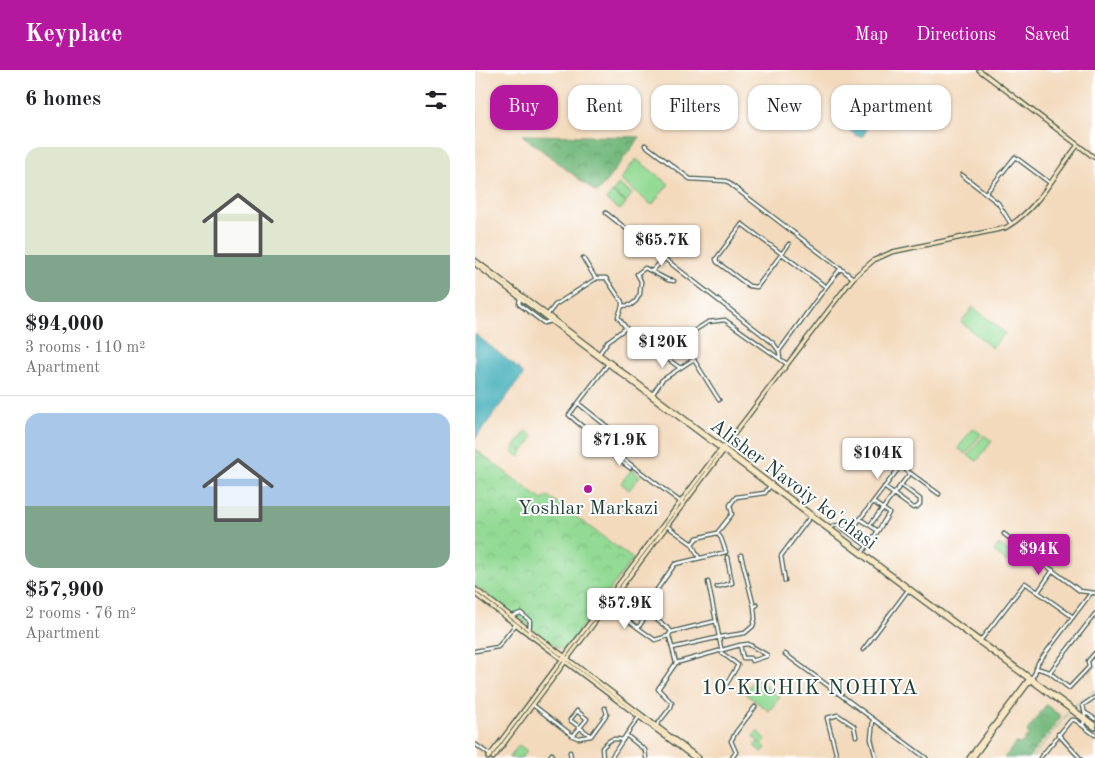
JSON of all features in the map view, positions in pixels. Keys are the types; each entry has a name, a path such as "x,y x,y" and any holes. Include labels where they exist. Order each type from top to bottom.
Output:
{"main road":[{"path":"979,70 1095,158"},
{"path":"491,757 853,278 874,260 892,252 1005,228 1025,214 1078,145"},
{"name":"Alisher Navoiy ko'chasi","path":"475,262 831,529 908,590 980,641 1067,707"},
{"name":"Alisher Navoiy ko'chasi","path":"509,288 609,363"},
{"name":"Alisher Navoiy ko'chasi","path":"723,449 810,517 1036,686 1095,727"},
{"path":"475,589 530,633"},
{"path":"475,594 565,659 694,758"},
{"path":"491,757 533,705 565,659"},
{"path":"565,659 639,718 699,758"},
{"path":"973,758 1024,687 1024,681 1020,674"},
{"path":"969,758 1030,680"},
{"path":"1024,687 1036,686"}],"street":[{"path":"645,145 690,179 726,181 853,278"},
{"path":"986,194 1015,157 1050,183"},
{"path":"962,175 998,203 1011,224"},
{"path":"606,213 773,343 779,351 780,358"},
{"path":"789,244 782,254 757,288 753,288 717,262 716,259 742,224 782,254 827,287"},
{"path":"583,258 596,279"},
{"path":"652,272 665,258"},
{"path":"621,306 631,305 636,301 640,294 641,282 637,274 645,268 668,280 674,281"},
{"path":"779,351 841,268"},
{"path":"520,298 519,304 544,323 549,318 555,305 596,279 606,278 621,302 618,318 626,328 680,368"},
{"path":"659,353 708,322 725,320 787,364"},
{"path":"599,354 608,341 626,328"},
{"path":"689,352 719,400"},
{"path":"652,396 662,380 694,359"},
{"path":"609,363 569,415 682,503"},
{"path":"578,404 619,436"},
{"path":"591,434 595,442 630,468"},
{"path":"849,534 899,468 902,467 939,494"},
{"path":"870,526 910,473"},
{"path":"884,487 915,509 919,506 920,499 901,485"},
{"path":"692,544 697,538 717,533 732,514 730,505 736,497 765,493 770,486"},
{"path":"862,553 889,514 873,502"},
{"path":"785,581 781,556 810,517"},
{"path":"861,519 878,531"},
{"path":"665,525 692,544 699,558"},
{"path":"831,529 833,526 838,525 867,546"},
{"path":"638,628 646,616 644,608 675,564 726,552 717,533"},
{"path":"1005,534 1080,590 1095,594"},
{"path":"672,648 745,633 753,626 755,606 741,555"},
{"path":"717,586 733,583 727,557"},
{"path":"1038,592 1053,570"},
{"path":"708,582 723,653 738,665"},
{"path":"980,641 1025,583 1073,617"},
{"path":"863,650 908,590"},
{"path":"1030,680 1038,663 1091,593"},
{"path":"606,605 655,640 669,636"},
{"path":"511,616 521,614 530,621 530,633"},
{"path":"1049,672 1095,614"},
{"path":"646,616 653,617 671,630 671,632"},
{"path":"677,663 669,636 671,632 716,620"},
{"path":"475,651 498,647 516,624"},
{"path":"655,727 672,703 659,691 659,687 677,663 722,649 748,644 767,656 752,661 751,658 743,658"},
{"path":"726,685 743,658 740,645"},
{"path":"1036,668 1049,672 1069,688 1089,667 1088,662 1095,653"},
{"path":"785,654 926,758"},
{"path":"1095,697 1083,705 1082,708 1095,719"},
{"path":"533,705 578,738 591,736 607,714 605,708"},
{"path":"732,758 736,752 731,741 755,707"},
{"path":"573,736 580,728 587,719 577,711 570,720 580,728 591,736"},
{"path":"1083,726 1085,712"},
{"path":"837,757 827,718 838,716 854,726 856,736"},
{"path":"611,758 639,718"},
{"path":"874,720 871,739 876,758"},
{"path":"1040,758 1071,720 1095,735"},
{"path":"1059,734 1080,758"},
{"path":"626,735 645,750 646,758"},
{"path":"603,758 602,748 609,740 617,738 623,740"},
{"path":"475,744 491,757"},
{"path":"570,752 571,758"},
{"path":"549,758 552,754"}],"green space":[{"path":"522,135 640,137 597,193"},
{"path":"636,159 669,184 652,205 620,180"},
{"path":"618,184 632,194 626,202 613,192"},
{"path":"612,192 626,203 620,210 606,200"},
{"path":"636,239 648,248 644,254 631,244"},
{"path":"973,307 1005,333 992,348 961,322"},
{"path":"973,428 981,434 966,454 958,448"},
{"path":"526,431 534,437 523,451 518,447 523,452 520,457 512,451"},
{"path":"984,435 992,441 977,461 968,455"},
{"path":"475,449 542,500 548,496 633,559 565,649 560,649 475,586"},
{"path":"632,469 640,476 629,490 621,483"},
{"path":"999,544 1013,555 1007,562 994,552"},
{"path":"755,678 780,697 769,711 744,693"},
{"path":"1046,705 1061,716 1049,732 1028,758 1004,758 1016,743 1021,744 1029,734 1027,731"},
{"path":"757,731 766,739 762,744 766,748 762,752 754,746 758,742 760,743 753,737"},
{"path":"519,745 527,751 521,758 509,758"}],"water":[{"path":"866,130 863,136 857,136 850,131"},
{"path":"475,334 519,369 523,375 475,439"}],"waterway":[{"path":"1073,707 1095,690"},
{"path":"1032,758 1069,712"}],"place":[{"name":"Yoshlar Markazi","path":"588,489"}],"district":[{"name":"10-KICHIK NOHIYA","path":"810,688"}]}
